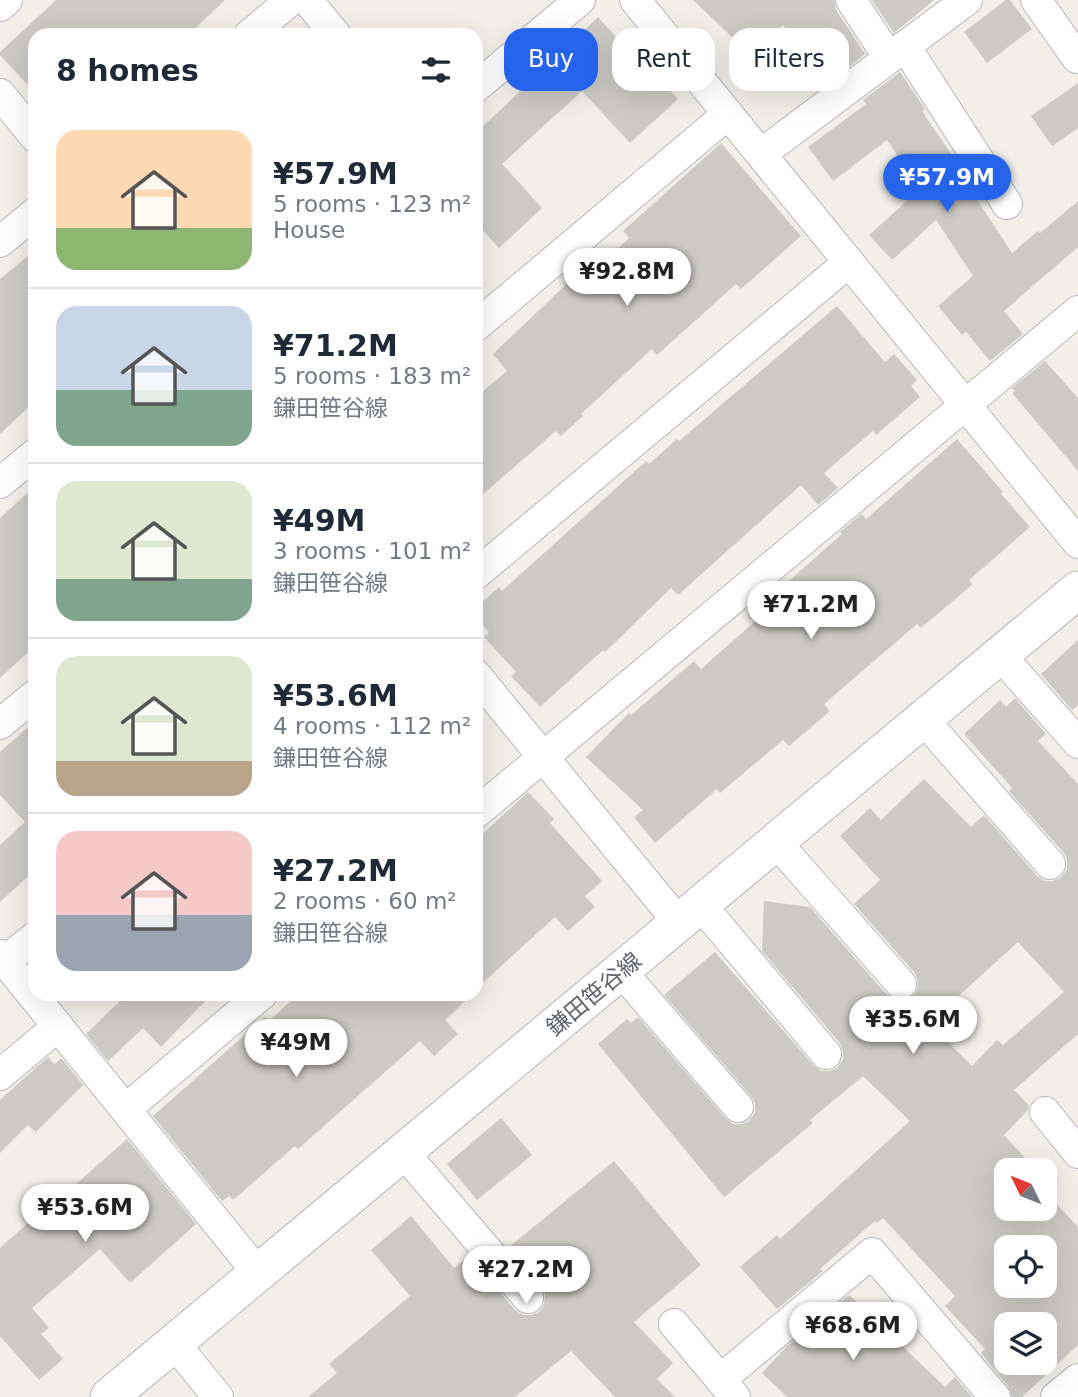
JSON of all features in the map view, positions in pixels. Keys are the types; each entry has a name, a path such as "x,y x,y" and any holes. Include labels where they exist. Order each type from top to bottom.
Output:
{"street":[{"path":"0,6 8,0"},
{"path":"257,28 291,0"},
{"path":"307,0 329,28"},
{"path":"483,81 580,0"},
{"path":"635,0 1078,543"},
{"path":"851,0 897,52 1007,204"},
{"path":"761,154 967,0"},
{"path":"1036,0 1077,58"},
{"path":"0,94 28,128"},
{"path":"483,320 728,114"},
{"path":"0,242 28,219"},
{"path":"483,567 849,262"},
{"path":"483,807 1078,311"},
{"path":"0,483 28,460"},
{"name":"鎌田笹谷線","path":"109,1397 1078,590"},
{"path":"1000,655 1078,743"},
{"path":"483,683 543,756 690,914 826,1054"},
{"path":"0,724 28,701"},
{"path":"923,719 1049,864"},
{"path":"776,842 901,984"},
{"path":"28,941 2,958 28,990"},
{"path":"621,971 738,1107"},
{"path":"37,1001 258,1273"},
{"path":"126,1109 254,1001"},
{"path":"0,1074 58,1026"},
{"path":"1045,1112 1078,1153"},
{"path":"403,1153 528,1298"},
{"path":"674,1324 728,1388 872,1253 995,1397"},
{"path":"174,1343 218,1397"},
{"path":"1056,1397 1078,1379"}],"building":[{"path":"56,0 225,0 195,28 28,28 28,85 0,52"},
{"path":"693,0 834,0 836,10 848,28 786,28 783,25 779,28 729,28 729,34"},
{"path":"872,0 934,0 894,33"},
{"path":"1006,0 1010,0 1032,29 987,63 964,32"},
{"path":"598,17 612,32 612,91 671,91 678,99 630,143 582,91 598,91 598,28 586,28"},
{"path":"849,30 865,54 849,67"},
{"path":"900,72 925,109 922,111 956,161 953,163 1012,253 1078,201 1078,247 1004,311 1023,334 990,361 966,332 962,335 938,306 973,276 936,220 892,260 869,235 920,189 887,140 833,181 808,147 866,104 863,100"},
{"path":"1078,83 1078,128 1052,146 1031,116"},
{"path":"520,91 582,91 502,164 542,208 499,248 483,231 483,126"},
{"path":"721,143 801,236 741,289 736,284 657,355 652,349 561,436 556,431 483,494 483,391 507,371 493,354 577,274 583,281 629,238 623,231"},
{"path":"28,256 28,408 0,434 0,279"},
{"path":"837,306 885,362 894,354 917,380 911,386 920,397 876,435 873,431 824,473 838,488 818,505 801,485 678,595 671,588 605,652 603,650 540,707 511,676 516,672 484,637 489,632 483,625 483,602 499,587 502,591 646,461 649,464 677,439 679,441"},
{"path":"1045,361 1078,398 1078,471 1012,393 1015,391 1012,388"},
{"path":"957,439 1030,527 969,580 973,584 921,628 917,624 824,704 830,711 789,746 783,740 720,793 717,789 655,843 634,817 643,810 586,757 629,713 631,715 694,661 701,669 785,595 780,589 842,534 840,532 862,514 866,519"},
{"path":"28,492 28,652 0,678 0,518"},
{"path":"1078,640 1078,705 1072,710 1041,674"},
{"path":"1015,698 1046,734 1038,741 1078,784 1078,1034 1014,1090 1029,1105 1028,1110 1004,1135 1025,1158 994,1158 994,1222 1057,1222 1057,1204 1078,1227 1078,1345 1057,1364 1057,1312 994,1312 994,1369 981,1353 985,1349 945,1306 955,1296 883,1218 877,1223 875,1221 820,1269 823,1271 777,1309 740,1267 777,1235 780,1239 910,1121 863,1076 810,1120 813,1123 724,1197 598,1044 627,1019 631,1023 638,1017 725,1118 733,1124 749,1121 755,1112 755,1103 751,1096 664,995 715,952 813,1065 821,1071 837,1068 843,1059 840,1043 762,951 764,901 810,907 888,996 904,1001 912,998 917,990 915,973 854,904 880,880 840,836 870,808 881,820 924,779 971,827 984,815 1037,876 1045,881 1061,878 1067,869 1064,853 1009,791 1012,788 964,734 1000,700 1006,707","holes":["1018,942 1064,992 1003,1045 997,1040 972,1066 929,1023"]},
{"path":"28,727 28,876 0,902 0,845 25,822 0,795 0,752"},
{"path":"528,792 554,819 550,823 602,881 585,896 595,907 568,931 555,917 483,983 483,834"},
{"path":"120,1001 205,1001 161,1047 143,1028 108,1061 86,1034"},
{"path":"290,1001 465,1001 445,1020 458,1034 434,1056 420,1041 298,1149 295,1146 233,1200 229,1196 222,1201 153,1116 265,1017 269,1021"},
{"path":"48,1057 55,1064 61,1058 83,1085 36,1132 28,1125 0,1153 0,1100"},
{"path":"501,1118 532,1155 477,1200 447,1164"},
{"path":"127,1139 196,1224 130,1283 100,1249 32,1308 49,1328 41,1334 63,1359 39,1380 0,1336 0,1248"},
{"path":"614,1161 701,1265 634,1322 673,1363 657,1379 675,1397 615,1397 571,1351 515,1397 308,1397 337,1373 329,1364 410,1296 371,1250 411,1216 454,1268 463,1261 475,1275 481,1270 515,1310 523,1315 532,1315 540,1311 545,1294 508,1248"},
{"path":"849,1295 945,1387 955,1377 972,1397 787,1397 762,1373 785,1348"},
{"path":"999,1375 1046,1375 1022,1397 1012,1397 1008,1386"}]}
